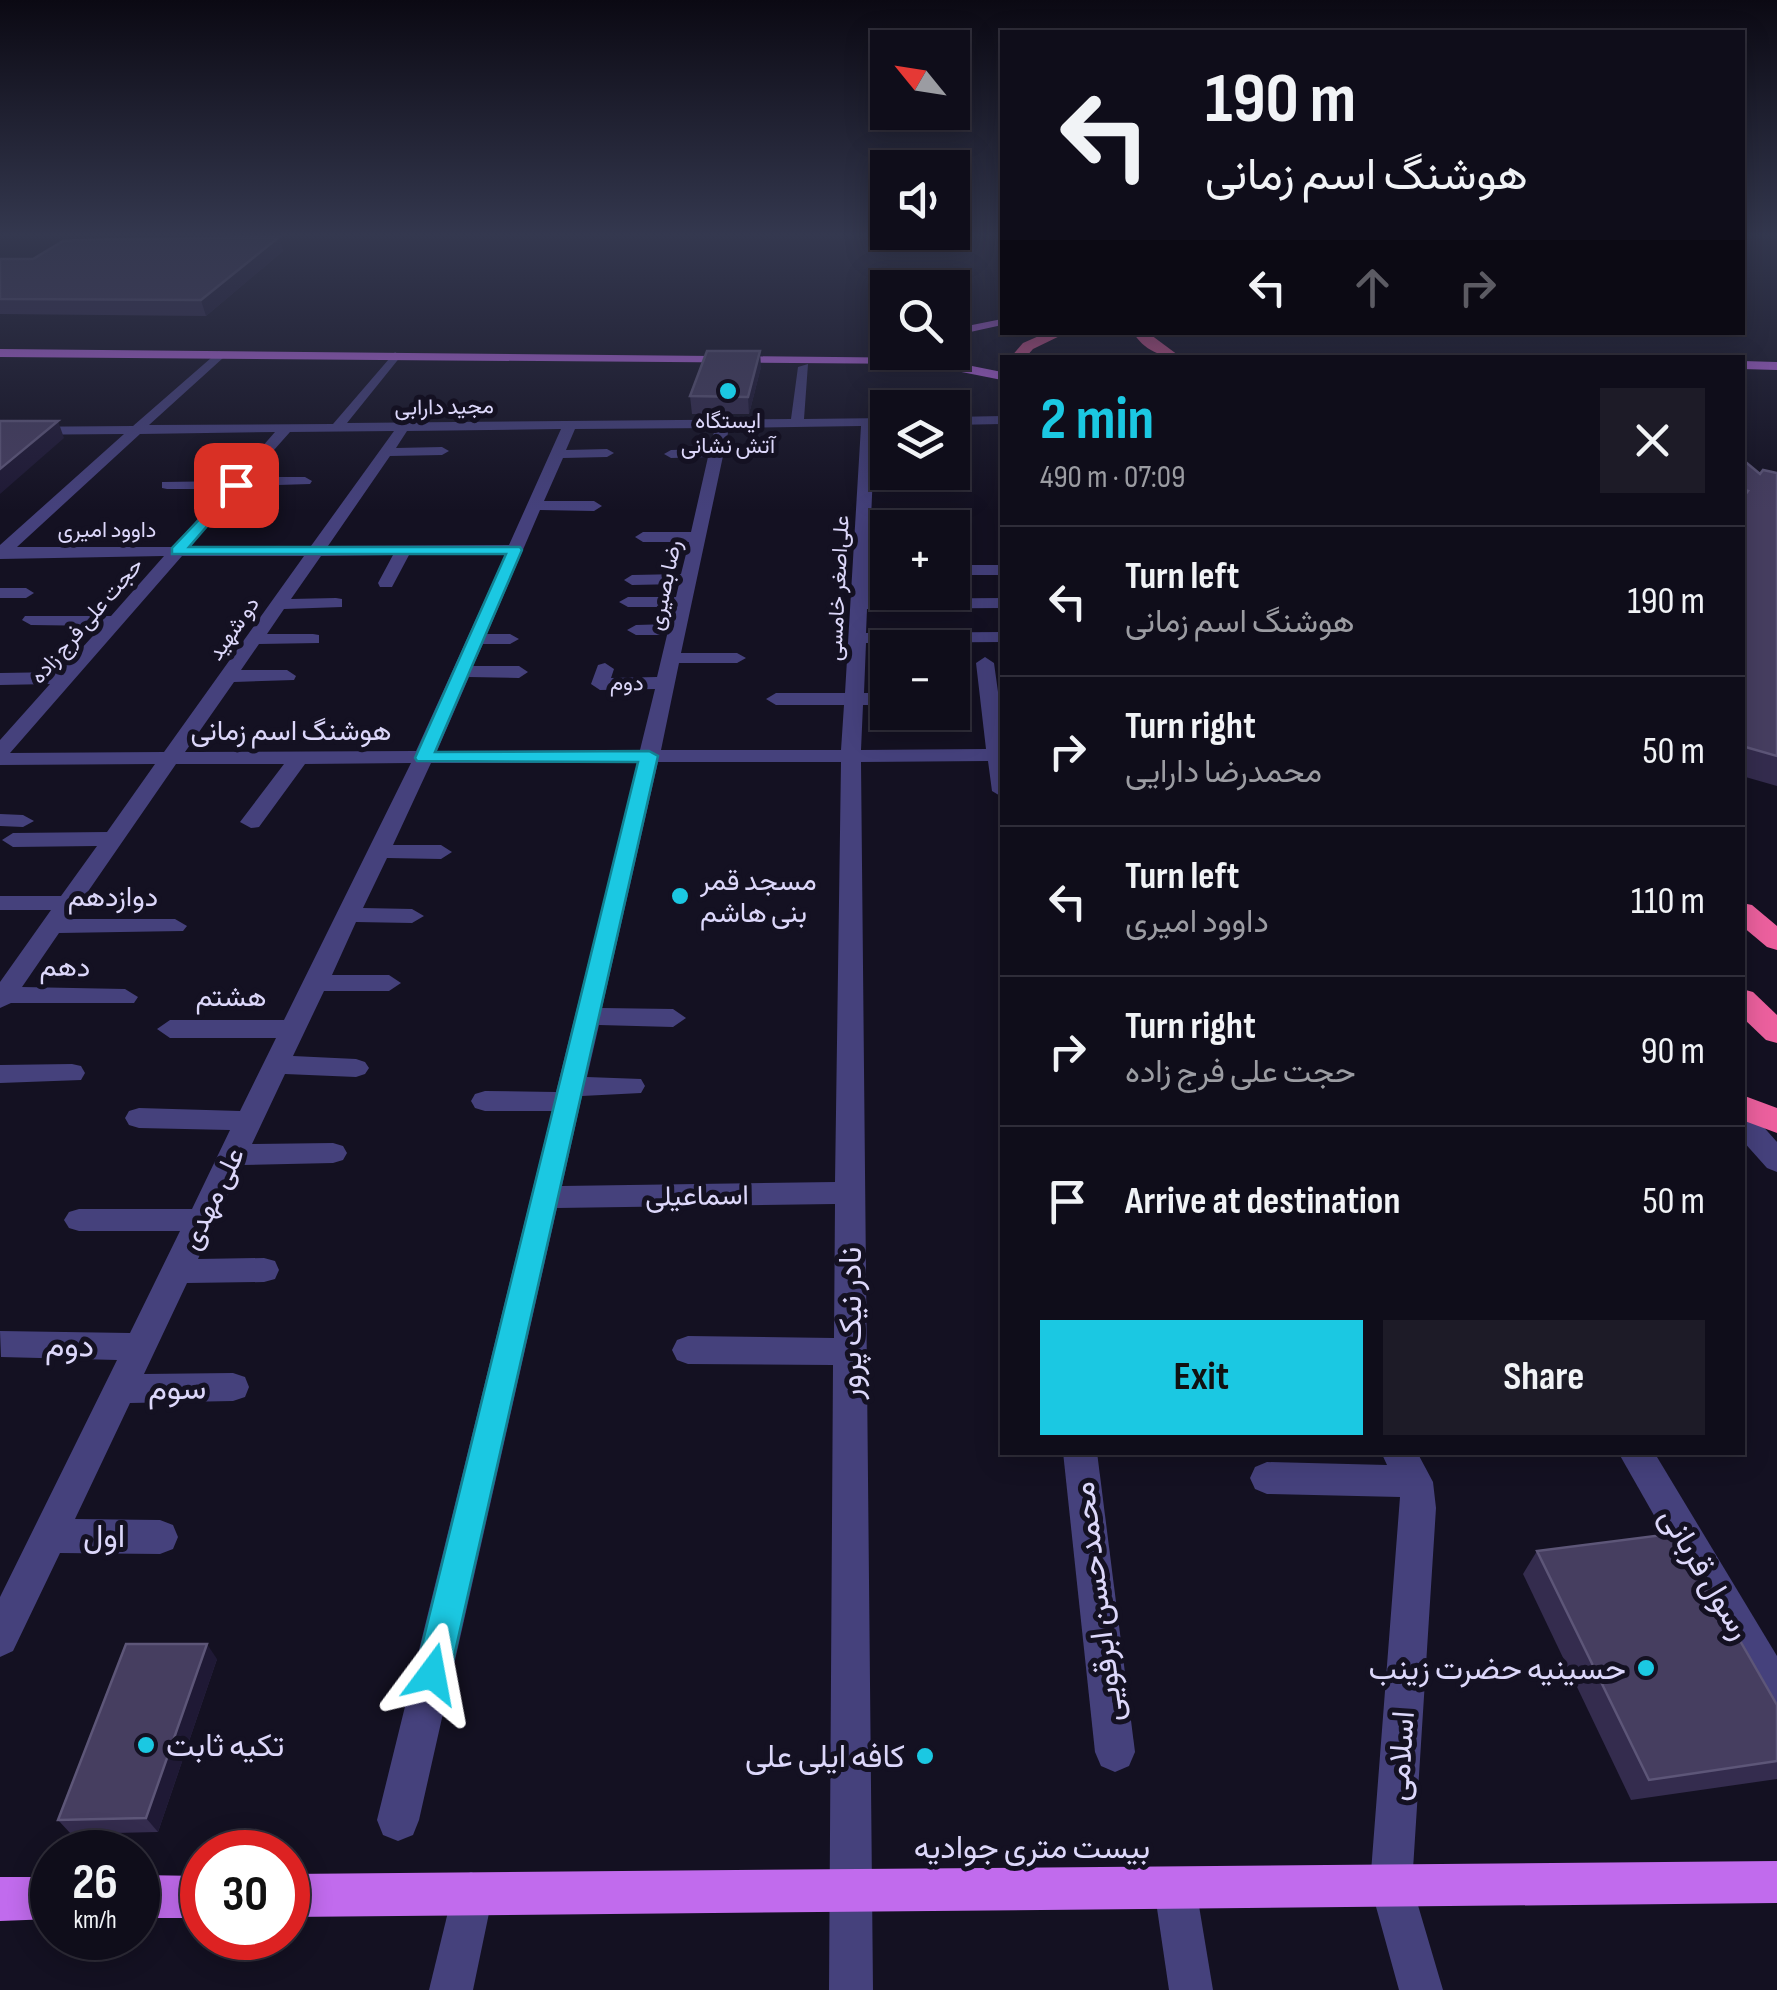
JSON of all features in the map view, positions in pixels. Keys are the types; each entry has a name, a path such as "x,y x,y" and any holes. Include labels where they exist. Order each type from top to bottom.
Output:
{"highway":[{"path":"1020,355 1028,346 1054,335"},
{"path":"1142,335 1171,355"},
{"path":"1745,913 1777,940"},
{"path":"1745,1002 1777,1032"},
{"path":"1745,1108 1777,1121"}],"main road":[{"path":"0,353 870,360"},
{"path":"1745,366 1777,366"},
{"path":"970,370 1000,376"},
{"path":"1745,375 1777,376"},
{"name":"بیست متری جوادیه","path":"310,1896 1777,1882"},
{"path":"0,1898 30,1898"}],"street":[{"path":"1,552 220,354"},
{"path":"337,427 394,356"},
{"path":"797,422 804,367"},
{"path":"970,421 1000,420"},
{"name":"مجید دارابی","path":"0,430 868,422"},
{"name":"علی‌اصغر خامسی","path":"851,756 868,422"},
{"name":"رضا بصیری","path":"398,1820 649,756 723,423"},
{"name":"علی مهدی","path":"0,1638 424,758 570,425"},
{"name":"دو شهید","path":"2,998 404,426"},
{"name":"حجت علی فرج زاده","path":"0,756 286,428"},
{"path":"386,452 442,451"},
{"path":"557,454 606,453"},
{"path":"672,454 716,453"},
{"path":"345,475 370,474"},
{"path":"167,485 305,481"},
{"path":"534,505 594,506"},
{"path":"643,537 698,537"},
{"path":"386,583 404,550"},
{"name":"داوود امیری","path":"1,552 515,550"},
{"path":"970,570 1000,570"},
{"path":"860,571 870,571"},
{"path":"632,580 688,579"},
{"path":"0,593 26,594"},
{"path":"628,602 683,602"},
{"path":"278,604 336,603"},
{"path":"859,604 1000,603"},
{"path":"31,620 116,620"},
{"path":"636,630 678,629"},
{"path":"857,638 1000,637"},
{"path":"253,639 313,639"},
{"path":"476,640 510,639"},
{"path":"671,658 737,658"},
{"path":"985,663 1000,755"},
{"name":"دوم","path":"605,669 600,684 664,690"},
{"path":"457,680 519,672"},
{"path":"227,676 287,676"},
{"path":"0,679 65,678"},
{"path":"457,680 505,689"},
{"path":"600,699 664,690"},
{"path":"776,698 870,700"},
{"name":"هوشنگ اسم زمانی","path":"0,756 1000,755"},
{"name":"نادر نیک پرور","path":"851,756 848,1891 851,1990"},
{"path":"251,822 299,758"},
{"path":"0,820 18,831 112,839"},
{"path":"378,851 441,852"},
{"path":"0,904 68,902"},
{"path":"348,916 412,916"},
{"name":"دوازدهم","path":"51,926 175,926"},
{"path":"315,983 389,984"},
{"name":"دهم","path":"2,998 125,997"},
{"path":"587,1016 674,1018"},
{"name":"هشتم","path":"170,1029 293,1029"},
{"path":"276,1065 356,1068"},
{"path":"0,1074 72,1073"},
{"path":"485,1101 632,1086"},
{"path":"139,1118 249,1121"},
{"path":"1745,1124 1777,1161"},
{"path":"232,1155 333,1154"},
{"name":"اسماعیلی","path":"544,1197 850,1194"},
{"path":"79,1220 202,1220"},
{"path":"177,1271 264,1270"},
{"name":"دوم","path":"0,1344 140,1347"},
{"path":"688,1350 850,1352"},
{"name":"سوم","path":"120,1388 233,1387"},
{"name":"محمدحسن ابرقویی","path":"1080,1455 1115,1752"},
{"name":"رسول قربانی","path":"1638,1455 1777,1693"},
{"path":"1267,1478 1407,1467"},
{"name":"اسلامی","path":"1391,1886 1418,1508 1407,1467"},
{"name":"اول","path":"49,1536 160,1537"},
{"path":"1391,1886 1421,1990"},
{"path":"1175,1888 1192,1990"},
{"path":"452,1990 471,1894"}],"building":[{"path":"707,351 760,351 748,397 690,396"},
{"path":"0,421 58,421 0,469"},
{"path":"1745,462 1760,474 1763,470 1777,473 1777,756 1745,747"},
{"name":"حسینیه حضرت زینب","path":"1678,1533 1777,1705 1777,1761 1649,1780 1537,1551"},
{"name":"تکیه ثابت","path":"126,1644 207,1644 146,1818 58,1820"}],"place":[{"name":"ایستگاه آتش نشانی","path":"728,391"},
{"name":"مسجد قمر بنی هاشم","path":"680,896"},
{"name":"حسینیه حضرت زینب","path":"1646,1668"},
{"name":"تکیه ثابت","path":"146,1745"},
{"name":"کافه ایلی علی","path":"925,1756"}],"route":[{"path":"236,485 177,551 515,550 424,758 649,756 432,1674"}]}
